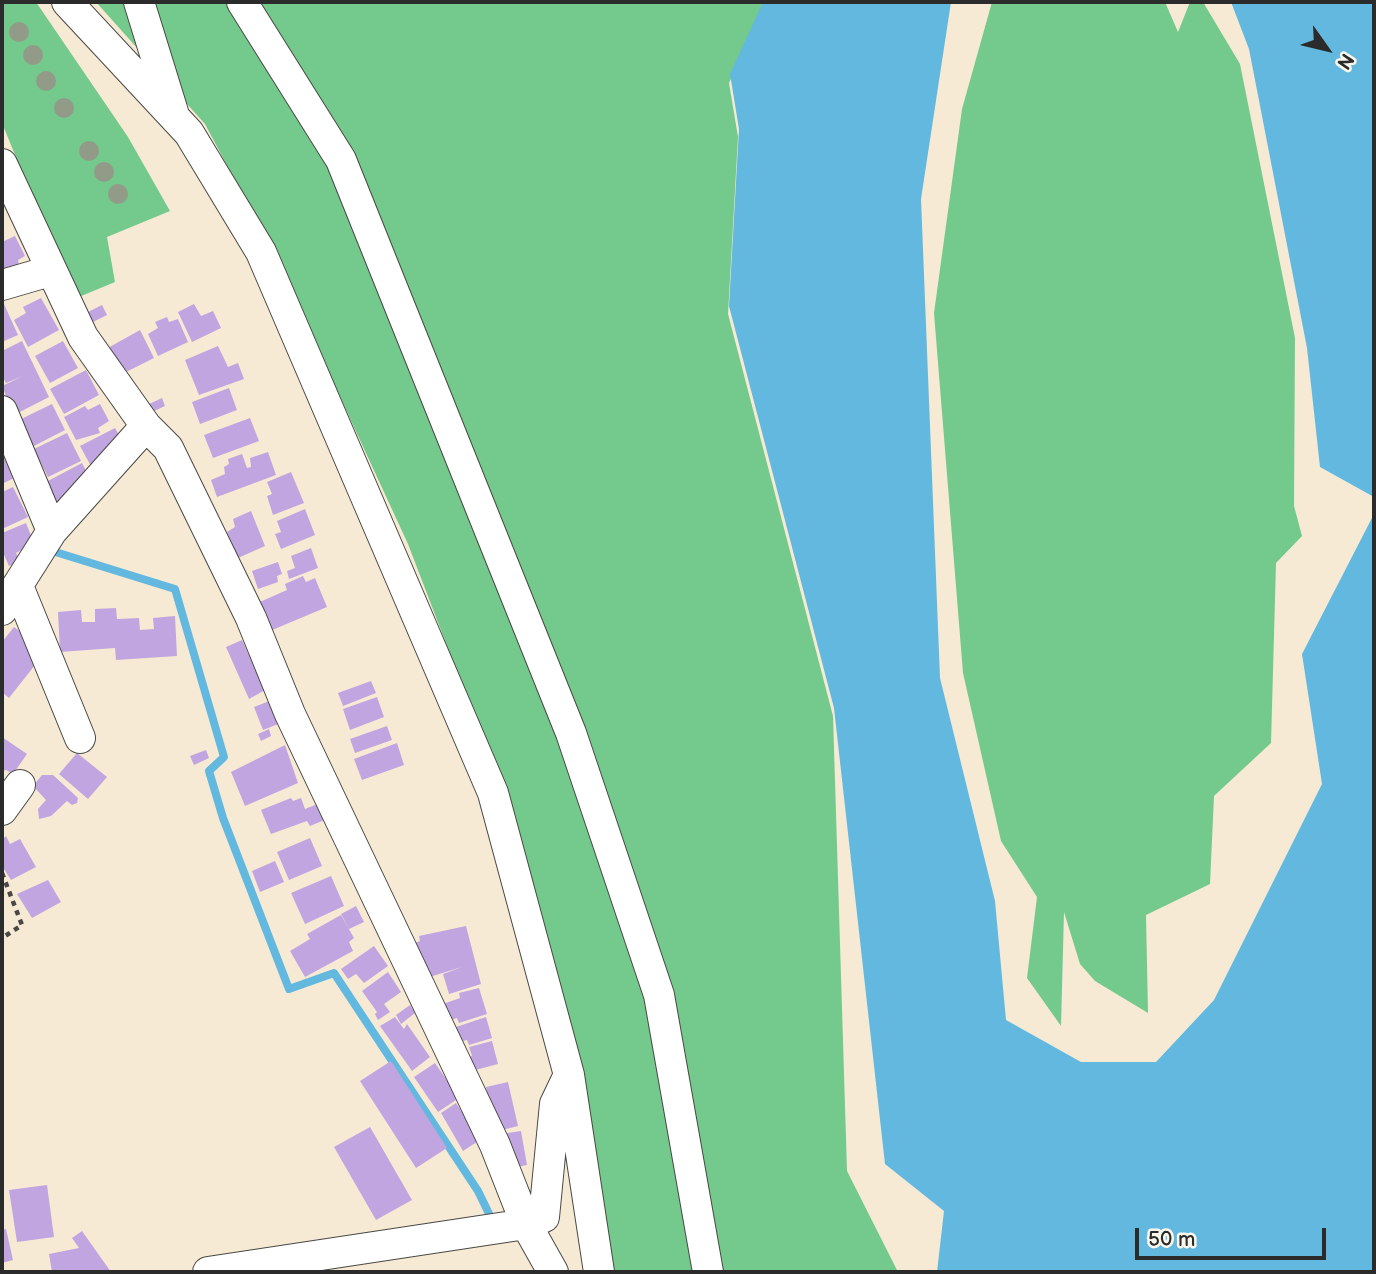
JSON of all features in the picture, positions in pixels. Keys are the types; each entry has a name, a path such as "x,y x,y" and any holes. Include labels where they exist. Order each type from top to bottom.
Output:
{"street":[{"path":"67,2 189,133 261,252 493,793 569,1075 598,1272"},
{"path":"139,2 175,117"},
{"path":"242,2 341,160 571,733 659,995 708,1272"},
{"path":"2,164 83,337 146,426 168,448 251,618 290,714 495,1145 526,1224 553,1272"},
{"path":"2,285 50,271"},
{"path":"2,411 52,531"},
{"path":"80,738 10,598 52,531 146,426"},
{"path":"2,810 20,785"},
{"path":"208,1272 361,1261 526,1224 544,1217 555,1104 569,1075"}],"path":[{"path":"2,873 22,925 2,938"}],"green space":[{"path":"2,2 36,2 128,137 170,211 107,237 115,282 74,299 2,123"},
{"path":"96,2 763,2 761,18 729,83 738,137 728,314 833,716 847,1171 898,1272 612,1272 496,774 408,544 274,254 205,124"},
{"path":"992,2 1165,2 1178,32 1190,2 1203,2 1240,64 1295,338 1294,506 1302,536 1276,563 1271,743 1214,796 1210,884 1146,915 1148,1013 1095,981 1080,964 1064,912 1061,1026 1027,978 1037,897 1001,841 963,673 934,313 962,109"}],"water":[{"path":"763,2 951,2 921,199 940,678 995,901 1006,1020 1081,1062 1156,1062 1214,1000 1322,784 1302,654 1374,514 1374,1272 937,1272 944,1211 885,1164 834,708 729,306 739,129 730,74"},
{"path":"1231,2 1374,2 1374,497 1320,467 1307,348 1249,49"}],"building":[{"path":"15,236 25,256 18,260 19,265 2,274 2,242"},
{"path":"41,298 59,330 28,347 14,320 26,313 23,307"},
{"path":"4,304 18,335 2,342 2,305"},
{"path":"194,304 201,316 213,311 221,328 192,342 178,312"},
{"path":"102,305 107,315 89,324 84,314"},
{"path":"167,317 169,322 178,319 188,342 158,356 148,334 158,328 155,322"},
{"path":"140,330 154,358 124,373 106,349"},
{"path":"22,341 49,397 14,415 2,386 23,376 6,383 2,376 2,351"},
{"path":"63,341 78,368 50,383 35,356"},
{"path":"218,346 228,367 238,363 244,379 199,395 185,360"},
{"path":"86,370 99,395 64,414 50,389"},
{"path":"229,388 237,410 200,424 192,402"},
{"path":"162,398 165,406 150,413 147,405"},
{"path":"52,404 65,430 32,447 19,420"},
{"path":"100,404 109,421 98,428 100,433 76,440 64,417 85,406 88,410"},
{"path":"250,418 259,441 213,458 204,435"},
{"path":"115,428 123,442 92,468 80,446"},
{"path":"67,433 81,461 48,477 34,449"},
{"path":"2,450 14,478 2,484"},
{"path":"268,452 276,475 217,497 211,480 225,474 224,467 229,464 228,459 242,454 247,468 251,467 250,458"},
{"path":"82,463 91,480 55,507 44,483"},
{"path":"291,472 304,503 273,515 267,496 272,494 267,482"},
{"path":"13,487 28,517 2,529 2,492"},
{"path":"305,509 315,535 281,549 275,534 281,532 277,521"},
{"path":"251,511 265,546 238,558 227,532 235,527 233,519"},
{"path":"26,523 34,543 16,553 20,561 9,566 2,550 2,533"},
{"path":"311,548 318,568 289,579 287,571 295,568 291,556"},
{"path":"278,562 282,574 277,576 278,582 258,589 252,571"},
{"path":"303,576 306,582 315,578 327,607 265,633 253,605 287,590 285,584"},
{"path":"116,608 117,619 139,618 140,630 154,629 153,618 175,616 177,656 116,660 115,648 60,652 58,612 81,610 82,622 95,622 95,609"},
{"path":"14,627 39,645 32,661 35,665 9,698 2,692 2,642"},
{"path":"242,640 265,690 249,699 226,647"},
{"path":"371,681 376,693 343,706 338,693"},
{"path":"377,697 384,717 350,730 343,709"},
{"path":"277,698 286,721 263,730 254,707"},
{"path":"387,726 392,740 355,753 350,739"},
{"path":"269,729 271,736 261,741 258,734"},
{"path":"2,737 27,754 13,774 2,771"},
{"path":"397,743 404,765 362,780 354,759"},
{"path":"285,745 298,783 245,806 231,772"},
{"path":"206,750 209,758 194,765 190,756"},
{"path":"77,753 107,777 88,799 59,774"},
{"path":"42,775 53,775 78,798 77,803 72,805 67,801 51,816 39,819 38,809 46,800 33,786"},
{"path":"291,798 293,801 301,798 305,809 320,803 327,819 310,826 307,821 271,834 261,810"},
{"path":"6,836 10,844 20,839 36,867 11,880 2,866 2,840"},
{"path":"310,838 322,866 289,880 277,852"},
{"path":"275,861 284,882 260,892 252,871"},
{"path":"331,876 344,906 305,924 291,893"},
{"path":"48,880 61,902 32,918 17,894"},
{"path":"356,906 364,922 349,929 341,914"},
{"path":"341,915 354,938 349,942 353,951 305,977 290,951 310,939 307,934"},
{"path":"466,926 481,984 449,994 443,974 462,967 423,979 407,946 420,941 419,936"},
{"path":"374,946 388,966 364,983 356,974 348,979 341,969"},
{"path":"388,972 401,992 384,1004 390,1012 378,1020 375,1014 377,1012 362,991"},
{"path":"479,988 487,1014 459,1023 457,1018 446,1022 440,1005 460,998 459,993"},
{"path":"410,1005 415,1013 401,1024 396,1015"},
{"path":"395,1017 404,1029 407,1024 430,1057 412,1071 380,1026"},
{"path":"486,1017 492,1038 469,1045 467,1040 455,1043 450,1029"},
{"path":"492,1041 498,1064 464,1073 461,1060 472,1056 469,1047"},
{"path":"391,1061 447,1148 416,1168 360,1081"},
{"path":"435,1063 459,1098 438,1112 414,1077"},
{"path":"508,1082 518,1126 494,1132 486,1087"},
{"path":"456,1103 480,1140 463,1151 441,1113"},
{"path":"370,1127 412,1200 376,1220 334,1147"},
{"path":"521,1131 527,1165 512,1168 501,1134"},
{"path":"47,1185 54,1237 17,1242 9,1190"},
{"path":"6,1229 13,1260 2,1263 2,1230"},
{"path":"82,1231 111,1272 52,1272 49,1254 79,1248 72,1238"}],"waterway":[{"path":"49,550 175,589 224,757 209,771 223,818 289,989 334,973 478,1191 493,1222"}]}
